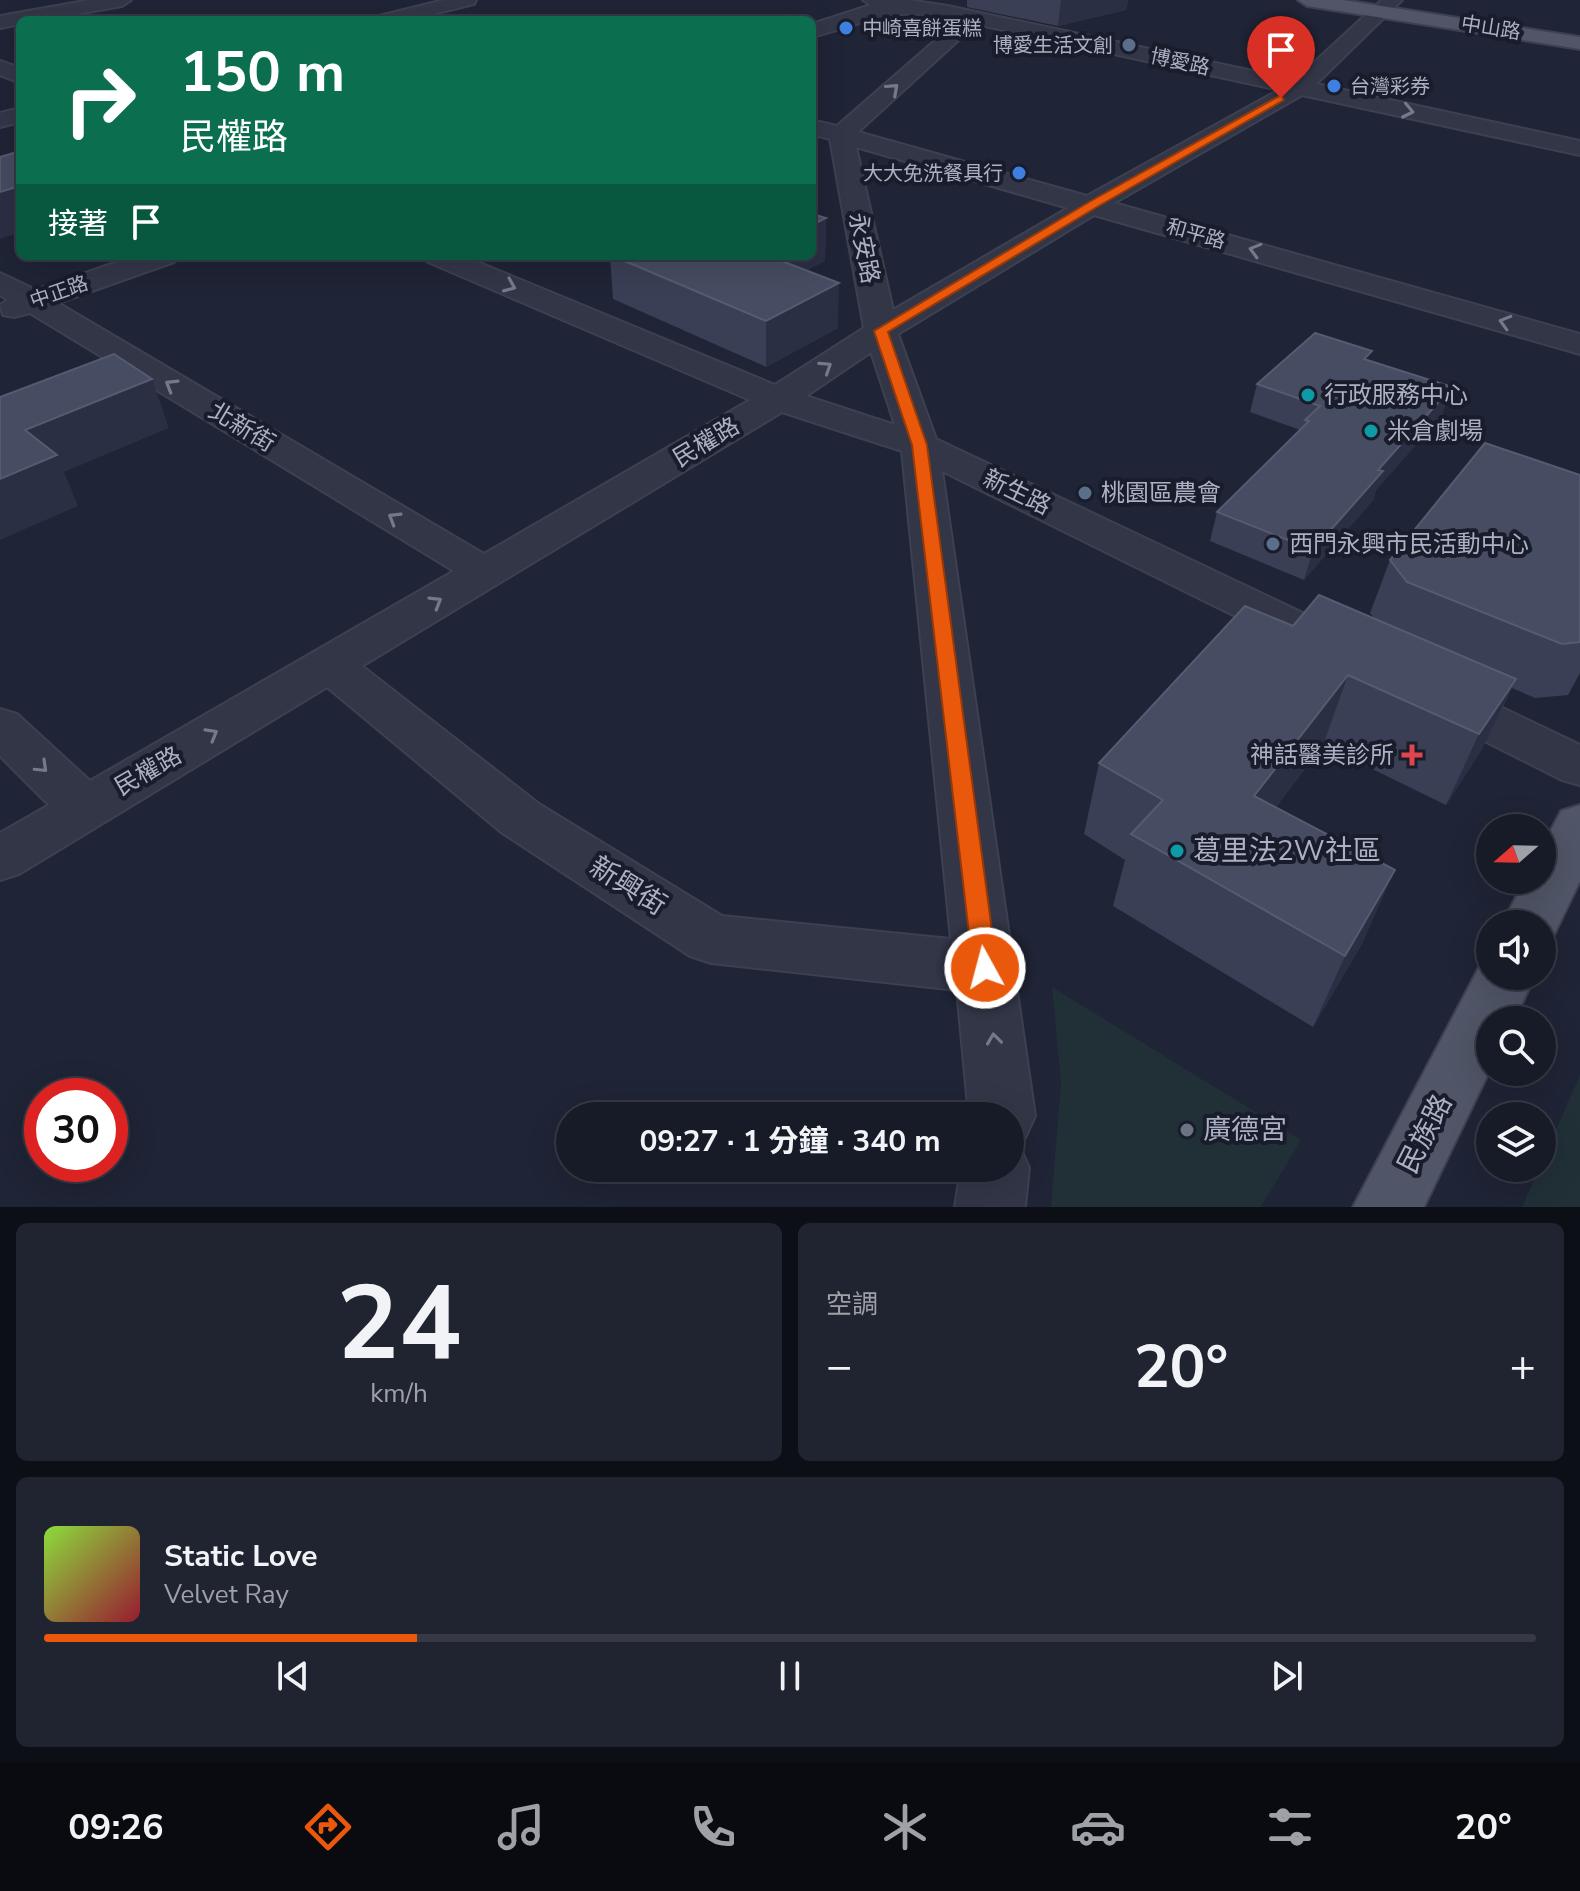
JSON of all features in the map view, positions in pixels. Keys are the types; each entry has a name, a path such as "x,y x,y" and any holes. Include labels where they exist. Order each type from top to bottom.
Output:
{"main road":[{"name":"中山路","path":"1307,0 1388,5 1580,43"},
{"path":"1538,910 1580,825"},
{"name":"民族路","path":"1388,1207 1498,990"}],"street":[{"path":"33,16 122,0"},
{"path":"411,14 467,0"},
{"path":"816,29 882,2"},
{"name":"博愛路","path":"882,2 963,6 1300,87 1580,148"},
{"name":"民權路","path":"0,859 778,399 881,331 1093,204 1300,87 1388,5"},
{"path":"827,130 967,23 963,6"},
{"path":"384,12 418,16"},
{"name":"和平路","path":"827,130 1580,344"},
{"name":"永安路","path":"827,130 881,331 920,445 1000,1102"},
{"name":"中正路","path":"16,308 153,260"},
{"name":"新生路","path":"448,260 778,399 920,445 1580,767"},
{"name":"北新街","path":"0,282 16,308 485,572"},
{"name":"新興街","path":"329,664 520,818 711,939 985,968"},
{"path":"0,726 85,808"},
{"path":"990,1207 993,1182"}],"shaded area":[{"path":"1052,987 1301,1140 1261,1207 1051,1207 1061,1083"},
{"path":"1580,1075 1580,1207 1522,1207 1533,1182 1556,1182 1556,1130"}],"building":[{"path":"16,152 16,187 0,192 0,157"},
{"path":"622,260 779,260 839,283 766,321"},
{"path":"1315,333 1372,351 1364,359 1452,387 1378,470 1383,471 1313,550 1217,512 1309,421 1305,420 1320,406 1257,384"},
{"path":"114,354 152,379 25,430 57,455 0,479 0,397"},
{"path":"1485,443 1580,475 1580,642 1562,644 1407,582 1390,560"},
{"path":"1319,595 1516,679 1479,734 1348,675 1254,796 1395,870 1345,956 1131,834 1163,800 1099,763 1245,606 1293,626"}],"place":[{"name":"中崎喜餅蛋糕","path":"846,28"},
{"name":"博愛生活文創","path":"1129,45"},
{"name":"台灣彩券","path":"1334,86"},
{"name":"大大免洗餐具行","path":"1019,173"},
{"name":"行政服務中心","path":"1308,395"},
{"name":"米倉劇場","path":"1371,431"},
{"name":"桃園區農會","path":"1085,493"},
{"name":"西門永興市民活動中心","path":"1273,544"},
{"name":"神話醫美診所","path":"1412,755"},
{"name":"葛里法2W社區","path":"1177,851"},
{"name":"廣德宮","path":"1187,1130"}],"route":[{"path":"985,968 920,445 881,331 1093,204 1281,98"}]}
